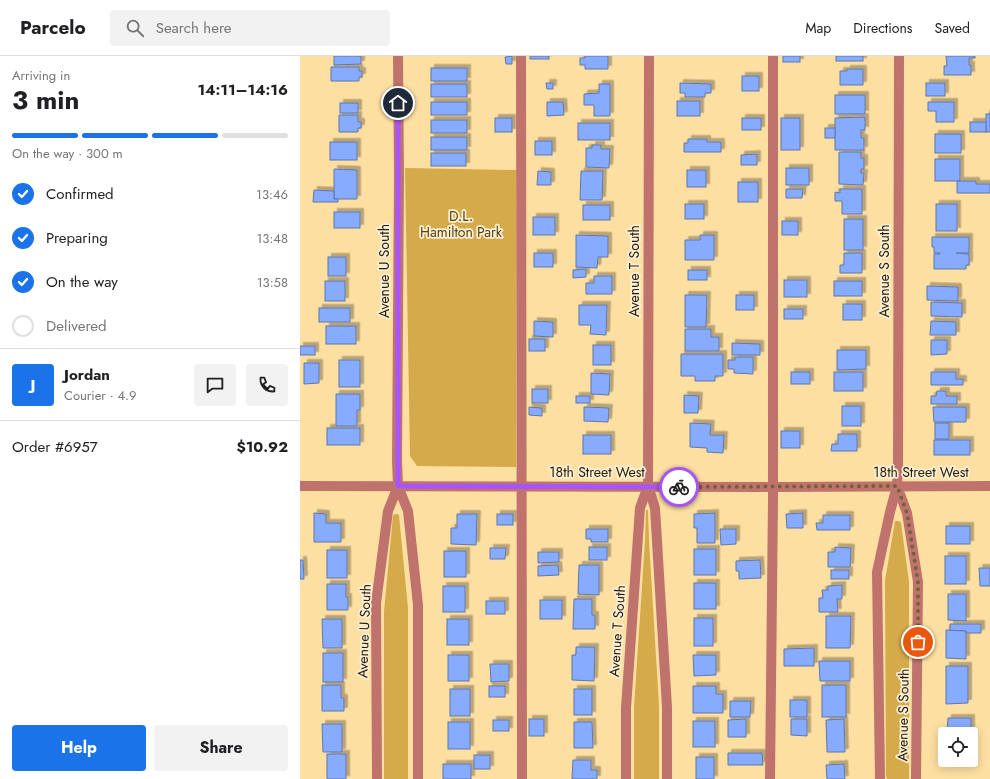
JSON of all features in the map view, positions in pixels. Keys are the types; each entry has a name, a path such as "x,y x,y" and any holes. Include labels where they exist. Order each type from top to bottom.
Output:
{"street":[{"name":"Avenue U South","path":"377,779 376,603 388,511 398,486 398,56"},
{"path":"522,56 522,779"},
{"name":"Avenue T South","path":"649,56 648,486 655,508 667,707 667,779"},
{"path":"770,779 773,487 773,56"},
{"name":"Avenue S South","path":"880,779 877,572 897,486 899,56"},
{"name":"18th Street West","path":"300,486 990,486"},
{"name":"Avenue U South","path":"398,486 408,511 418,605 418,779"},
{"name":"Avenue T South","path":"626,779 626,708 640,508 648,486"},
{"name":"Avenue S South","path":"897,486 907,513 918,582 916,779"}],"green space":[{"name":"D.L. Hamilton Park","path":"405,168 516,170 516,467 417,466 410,456"},
{"path":"646,510 648,510 659,706 659,779 634,779 634,707"},
{"path":"398,514 399,516 408,608 408,779 384,779 384,611 393,516"},
{"path":"895,521 899,521 901,523 909,582 909,779 887,779 886,776 885,581"}],"building":[{"path":"334,56 359,56 361,57 361,64 334,65"},
{"path":"512,56 512,64 506,64 505,57"},
{"path":"530,56 549,56 549,59 530,59"},
{"path":"585,56 608,56 608,69 585,69 585,65 580,65 580,58 585,58"},
{"path":"783,56 800,56 800,62 783,62"},
{"path":"836,56 863,56 863,61 836,61"},
{"path":"946,56 975,56 975,58 969,58 971,75 944,75 944,66 947,66"},
{"path":"331,67 359,67 359,71 362,71 362,77 359,77 359,81 331,81"},
{"path":"431,68 467,68 467,81 431,81"},
{"path":"847,69 863,69 863,85 840,85 840,71 847,71"},
{"path":"742,76 759,76 759,91 742,91"},
{"path":"546,83 553,83 553,89 547,89"},
{"path":"680,83 711,84 711,93 705,93 705,97 685,97 685,93 680,93"},
{"path":"926,83 945,83 945,96 926,96"},
{"path":"431,84 467,84 467,97 431,97"},
{"path":"599,84 610,84 610,116 594,116 594,105 584,105 584,94 599,93"},
{"path":"835,95 865,95 865,114 835,114"},
{"path":"677,101 700,101 700,116 677,116"},
{"path":"431,102 467,102 467,115 431,115"},
{"path":"547,102 563,102 564,115 547,116"},
{"path":"928,102 954,102 954,122 936,122 936,111 928,111"},
{"path":"340,103 358,103 358,113 340,113"},
{"path":"986,114 990,114 990,132 986,132"},
{"path":"339,115 358,115 358,122 361,122 361,128 358,128 358,132 339,132"},
{"path":"865,117 865,130 861,130 861,138 864,138 864,150 835,150 835,118"},
{"path":"495,118 512,118 512,132 495,132"},
{"path":"742,118 761,118 761,130 742,130"},
{"path":"781,118 800,118 800,150 781,150"},
{"path":"431,120 467,120 467,133 431,133"},
{"path":"970,122 986,122 986,132 970,132"},
{"path":"578,123 610,123 610,140 578,140"},
{"path":"825,128 835,128 835,138 825,138"},
{"path":"935,134 961,134 961,153 935,153"},
{"path":"431,137 467,137 467,150 431,150"},
{"path":"688,139 707,139 707,142 721,142 721,152 684,152 684,143 688,143"},
{"path":"535,141 552,141 552,155 535,155"},
{"path":"330,142 357,142 357,160 330,160"},
{"path":"592,145 601,145 601,149 610,149 609,168 586,167 586,148 592,148"},
{"path":"839,152 861,152 861,158 864,158 864,169 861,169 861,173 864,173 863,185 839,184"},
{"path":"431,153 466,153 466,166 431,166"},
{"path":"757,154 757,165 741,165 741,155"},
{"path":"935,159 960,159 960,181 935,181"},
{"path":"786,168 809,168 809,185 786,185"},
{"path":"334,169 357,170 357,199 334,199"},
{"path":"687,170 706,170 706,187 687,187"},
{"path":"538,171 551,172 551,185 537,185"},
{"path":"581,171 603,171 602,200 580,200"},
{"path":"957,181 976,181 976,184 990,184 990,193 957,193"},
{"path":"738,182 758,182 758,202 738,202"},
{"path":"786,189 803,189 802,198 786,198"},
{"path":"840,189 862,189 862,214 842,214 842,201 835,201 835,192 840,193"},
{"path":"314,190 334,191 334,199 338,199 338,202 313,202"},
{"path":"685,204 704,204 704,219 685,219"},
{"path":"936,204 957,204 957,231 936,231"},
{"path":"583,205 610,205 610,220 583,220"},
{"path":"334,212 360,212 360,228 334,228"},
{"path":"533,217 555,217 555,235 533,235"},
{"path":"844,219 863,219 863,250 844,250"},
{"path":"782,221 798,221 798,235 782,235"},
{"path":"576,235 608,236 608,257 598,257 597,268 576,267"},
{"path":"700,235 714,235 714,260 685,260 685,240 700,240"},
{"path":"932,237 969,237 969,253 956,253 969,254 969,265 966,265 966,269 934,269 934,254 940,253 934,253 934,247 932,247"},
{"path":"534,253 553,253 553,267 534,267"},
{"path":"844,253 862,253 862,273 840,273 840,265 844,265"},
{"path":"328,257 346,257 346,276 328,276"},
{"path":"586,269 586,277 573,278 573,270"},
{"path":"688,270 707,270 707,280 688,280"},
{"path":"594,276 612,276 612,294 586,294 586,283 594,283"},
{"path":"784,280 807,280 807,297 784,297"},
{"path":"325,281 345,281 345,301 325,301"},
{"path":"834,281 862,281 862,296 834,296"},
{"path":"927,286 958,287 958,301 927,300"},
{"path":"685,295 707,295 706,327 685,327"},
{"path":"736,295 754,295 754,310 736,310"},
{"path":"931,302 962,303 962,317 931,316"},
{"path":"843,304 862,304 862,320 843,320"},
{"path":"579,305 607,305 606,335 590,334 591,325 579,325"},
{"path":"319,308 350,308 350,322 319,322"},
{"path":"784,309 803,309 803,319 784,319"},
{"path":"534,321 553,322 553,337 534,336"},
{"path":"931,321 956,322 956,335 930,335"},
{"path":"326,326 356,326 356,344 326,344"},
{"path":"685,329 711,329 711,337 719,337 719,351 685,351"},
{"path":"529,339 545,339 545,351 529,351"},
{"path":"931,340 947,340 947,354 931,355"},
{"path":"732,343 760,344 760,355 732,355"},
{"path":"593,345 611,345 611,365 593,365"},
{"path":"300,346 315,346 315,355 300,355"},
{"path":"837,350 866,350 866,369 837,370"},
{"path":"681,354 723,354 723,376 715,376 715,381 695,381 695,376 681,376"},
{"path":"735,357 753,357 753,374 734,373 734,369 728,369 728,360 735,360"},
{"path":"339,360 360,360 360,387 339,387"},
{"path":"304,363 319,363 319,383 304,384"},
{"path":"791,372 810,372 810,384 791,384"},
{"path":"834,372 863,372 863,391 834,391"},
{"path":"931,372 956,372 956,379 963,379 963,385 931,385"},
{"path":"591,373 610,374 609,395 591,394"},
{"path":"532,389 548,389 548,403 532,403"},
{"path":"937,391 946,391 946,396 957,396 957,404 931,404 931,396 936,396"},
{"path":"336,394 360,394 360,410 357,410 357,426 336,426"},
{"path":"684,395 699,396 698,413 684,413"},
{"path":"576,396 590,396 590,403 576,403"},
{"path":"842,406 861,406 861,426 842,426"},
{"path":"529,407 542,408 542,416 529,415"},
{"path":"584,407 609,408 608,422 584,421"},
{"path":"933,407 966,407 966,422 934,422"},
{"path":"690,423 711,424 710,435 724,435 723,453 707,452 707,448 690,447"},
{"path":"935,423 949,423 949,439 935,439"},
{"path":"327,428 360,428 360,445 327,445"},
{"path":"781,431 800,431 800,448 781,448"},
{"path":"838,434 857,434 857,451 831,451 832,444 838,444"},
{"path":"583,435 611,435 611,454 583,454"},
{"path":"934,440 970,440 970,455 934,455"},
{"path":"314,513 326,514 326,523 341,523 341,542 314,542"},
{"path":"715,513 715,543 697,543 697,528 694,528 694,514"},
{"path":"803,513 803,528 787,528 786,514"},
{"path":"457,514 477,514 476,545 451,544 451,528 457,528"},
{"path":"497,514 513,514 513,525 497,525"},
{"path":"823,515 850,515 850,530 817,530 816,523 823,523"},
{"path":"946,526 970,526 970,544 946,544"},
{"path":"586,529 608,529 608,542 591,542 591,539 586,539"},
{"path":"720,529 736,529 736,544 721,545"},
{"path":"589,547 607,547 607,560 589,560"},
{"path":"835,547 851,548 850,567 828,567 828,552 835,552"},
{"path":"490,548 506,548 505,559 490,559"},
{"path":"694,549 716,549 716,575 694,575"},
{"path":"327,550 347,550 347,578 327,578"},
{"path":"444,551 466,551 466,577 444,577"},
{"path":"538,552 559,552 559,562 538,563"},
{"path":"945,556 966,556 966,584 945,584"},
{"path":"300,560 303,560 304,579 300,579"},
{"path":"760,560 761,578 739,579 739,571 736,571 736,561"},
{"path":"558,565 559,575 538,576 538,566"},
{"path":"579,565 599,565 599,595 578,594"},
{"path":"979,568 990,568 990,586 980,586"},
{"path":"831,570 849,570 849,579 831,579"},
{"path":"694,583 716,583 716,609 694,609"},
{"path":"327,584 346,584 348,610 327,610"},
{"path":"842,585 842,599 837,599 838,612 819,612 819,598 823,598 822,590 828,590 828,586"},
{"path":"443,586 465,586 465,612 443,612"},
{"path":"948,594 966,594 966,621 948,620"},
{"path":"574,599 592,599 592,615 595,615 595,629 573,629"},
{"path":"540,600 562,600 562,619 540,619"},
{"path":"486,601 505,601 505,614 486,614"},
{"path":"826,616 851,616 850,648 826,648"},
{"path":"694,618 713,618 713,646 694,646"},
{"path":"322,619 342,619 342,648 323,648"},
{"path":"447,619 469,619 469,645 447,645"},
{"path":"950,624 981,624 981,633 950,631"},
{"path":"946,630 966,631 966,659 946,658"},
{"path":"576,647 595,647 594,681 572,680 572,655 576,655"},
{"path":"814,648 814,666 784,666 784,649"},
{"path":"323,653 343,653 343,682 323,682"},
{"path":"448,655 469,655 469,681 448,681"},
{"path":"693,655 716,655 716,675 694,676"},
{"path":"819,661 850,661 850,681 820,681"},
{"path":"490,664 509,664 509,681 491,682"},
{"path":"946,666 968,666 968,703 946,704"},
{"path":"322,685 341,685 341,698 344,698 344,711 322,711"},
{"path":"822,685 846,685 846,717 822,717"},
{"path":"489,686 505,686 505,697 489,697"},
{"path":"693,686 716,686 716,694 723,694 723,713 693,713"},
{"path":"450,689 470,689 470,716 450,716"},
{"path":"574,689 592,689 592,715 574,715"},
{"path":"790,700 807,700 807,717 790,717"},
{"path":"730,701 751,701 750,717 730,717"},
{"path":"948,718 971,718 971,727 947,727"},
{"path":"529,719 544,719 544,736 529,736"},
{"path":"746,719 746,737 728,737 728,720"},
{"path":"791,719 807,719 807,736 791,735"},
{"path":"844,719 845,752 827,752 826,720"},
{"path":"493,720 509,720 509,731 493,731"},
{"path":"693,721 715,721 715,747 693,747"},
{"path":"448,722 470,722 470,749 448,749"},
{"path":"574,722 592,722 593,748 574,748"},
{"path":"322,724 342,724 342,752 323,752"},
{"path":"728,753 762,753 763,765 728,765"},
{"path":"327,754 346,754 346,779 327,779"},
{"path":"474,755 490,755 490,769 474,769"},
{"path":"696,757 714,757 714,779 696,779"},
{"path":"573,760 591,760 591,770 597,770 597,779 572,779"},
{"path":"443,764 471,764 471,779 443,779"},
{"path":"844,764 845,779 827,779 826,765"}],"way so far":[{"path":"679,487 897,486 907,513 918,582 918,642"}],"route":[{"path":"398,103 398,486 679,487"}]}
